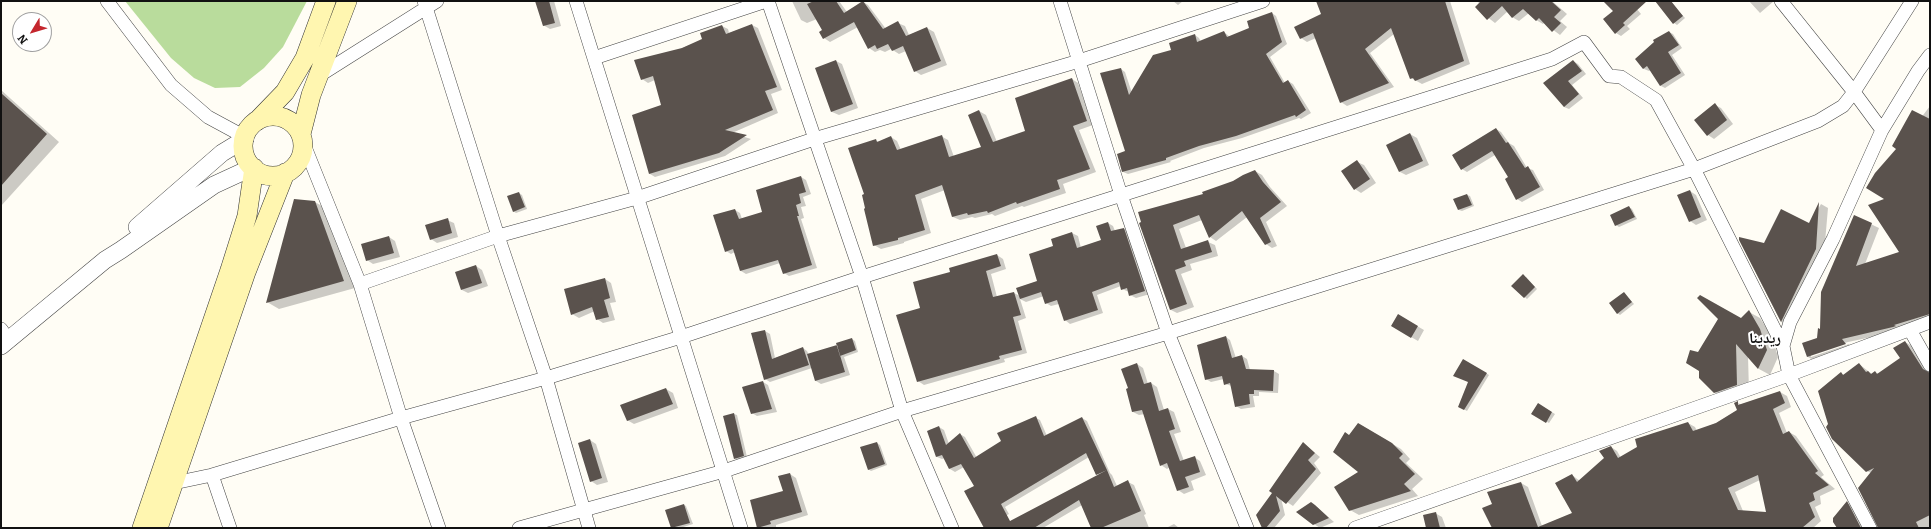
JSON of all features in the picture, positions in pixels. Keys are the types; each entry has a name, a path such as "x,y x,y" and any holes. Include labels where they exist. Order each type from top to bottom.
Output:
{"main road":[{"path":"326,1 306,58 285,92 252,125 245,138 245,154 254,168 266,174 279,175 285,173 293,168 299,160 303,151 302,138 311,95 320,75 347,1"},
{"path":"257,121 265,117 282,117 290,121 302,138"},
{"path":"142,528 247,216 254,168"},
{"path":"158,528 246,272 285,173"}],"street":[{"path":"105,260 120,242 181,188 222,153 245,138 208,117 171,85 107,1"},
{"path":"576,1 741,528"},
{"path":"594,58 767,1 862,277 902,411 952,528"},
{"path":"1060,1 1121,195 1168,333 1247,528"},
{"path":"360,284 498,236 637,198 814,139 1079,61 1263,1"},
{"path":"1781,1 1854,92 1882,130"},
{"path":"519,528 724,471 902,411 1168,333 1694,169 1818,121 1843,106 1854,92 1912,1"},
{"path":"320,75 430,3 498,236 546,378 589,528"},
{"path":"174,483 212,475 401,418 546,378 681,337 862,277 1552,59 1584,42 1610,76 1621,78 1656,100 1694,169 1783,346 1789,375 1870,528"},
{"path":"1783,346 1790,322 1833,239 1882,130 1918,71 1930,55"},
{"path":"302,138 360,284 401,418 439,528"},
{"path":"4,338 105,260 122,250 214,184 254,168"},
{"path":"1356,528 1789,375 1930,322"},
{"path":"1910,330 1930,365"},
{"path":"212,475 230,528"}],"green space":[{"path":"125,1 307,1 283,47 264,68 240,87 215,88 194,78 171,58"}],"building":[{"path":"535,1 549,1 555,23 543,26"},
{"path":"814,1 836,1 844,13 863,1 883,29 898,21 906,36 927,27 941,61 914,72 903,46 892,51 888,44 877,49 875,45 868,49 854,22 823,39 819,32 822,30 807,4"},
{"path":"1316,1 1445,1 1464,61 1415,81 1413,78 1410,79 1391,28 1365,49 1389,83 1340,103 1313,33 1300,39 1294,27 1321,14"},
{"path":"1481,1 1551,1 1561,10 1554,17 1561,23 1552,32 1539,18 1536,21 1523,9 1512,18 1502,6 1487,20 1475,7"},
{"path":"1603,1 1647,1 1623,23 1625,25 1615,34 1603,19 1613,11"},
{"path":"1655,1 1671,1 1683,16 1673,24"},
{"path":"1272,12 1282,42 1266,54 1283,83 1288,80 1306,110 1296,117 1295,115 1236,136 1199,146 1166,158 1166,160 1122,172 1117,154 1125,151 1100,73 1121,68 1129,95 1153,55 1171,50 1169,43 1195,34 1197,42 1224,31 1227,37 1249,28 1247,21"},
{"path":"752,24 777,87 765,91 773,110 725,130 747,135 719,153 649,174 632,115 661,105 653,76 641,80 634,60 682,48 702,39 700,33 722,25 726,34"},
{"path":"1669,31 1679,45 1668,52 1681,73 1660,86 1647,66 1643,69 1635,59 1654,42 1653,40"},
{"path":"836,60 853,104 831,112 815,68"},
{"path":"1573,60 1582,71 1568,81 1579,94 1564,107 1543,83"},
{"path":"1072,78 1087,121 1073,126 1090,169 1057,180 1060,189 1017,204 1016,202 988,213 987,211 968,215 967,213 952,217 942,185 915,195 925,230 898,238 898,240 873,246 864,209 862,195 864,194 848,148 876,139 877,142 891,136 897,150 942,135 949,157 981,147 968,115 979,110 993,142 1025,131 1015,98"},
{"path":"1,93 47,134 1,186"},
{"path":"1715,103 1727,120 1707,136 1694,120"},
{"path":"1912,110 1930,119 1930,314 1894,325 1896,326 1893,327 1842,339 1846,344 1807,357 1802,343 1817,338 1818,328 1820,329 1821,292 1854,215 1872,223 1856,266 1899,252 1868,205 1884,199 1866,188 1875,173 1896,149 1892,146"},
{"path":"1496,128 1506,143 1508,142 1525,168 1528,166 1540,187 1516,200 1505,179 1508,177 1492,151 1461,170 1452,155"},
{"path":"1410,133 1423,161 1399,172 1386,145"},
{"path":"1357,160 1370,179 1354,190 1341,171"},
{"path":"1255,170 1263,182 1281,202 1260,218 1271,242 1265,245 1242,211 1209,238 1199,215 1173,225 1181,249 1208,240 1212,252 1184,261 1186,266 1175,270 1187,304 1170,310 1139,223 1141,222 1138,212 1203,194 1202,192 1233,181"},
{"path":"801,176 806,192 799,194 801,203 796,205 799,216 797,216 812,265 783,274 778,260 740,271 733,249 725,252 713,215 735,209 739,219 762,212 756,190"},
{"path":"1690,190 1701,217 1689,222 1677,195"},
{"path":"519,192 525,207 513,212 507,196"},
{"path":"1467,194 1472,205 1458,210 1453,199"},
{"path":"294,199 315,201 344,281 266,303"},
{"path":"1819,202 1816,249 1781,322 1739,240 1739,237 1764,243 1781,209 1809,223"},
{"path":"1629,206 1635,217 1615,226 1610,215"},
{"path":"448,218 452,233 430,240 425,225"},
{"path":"1108,222 1111,231 1124,228 1145,291 1129,296 1127,288 1121,290 1119,282 1092,292 1098,310 1064,321 1057,300 1045,304 1041,292 1020,299 1016,288 1037,281 1029,254 1053,246 1051,239 1072,232 1077,248 1101,240 1096,226"},
{"path":"389,236 394,253 366,261 361,244"},
{"path":"997,254 1001,266 986,271 993,297 1014,292 1021,315 1013,317 1022,350 999,356 1000,359 917,382 896,315 920,308 913,282 950,272 949,268"},
{"path":"476,265 482,283 461,290 455,272"},
{"path":"1523,274 1535,287 1524,298 1511,286"},
{"path":"605,278 610,298 604,300 609,317 596,320 592,307 571,315 564,289"},
{"path":"1624,292 1632,302 1617,314 1609,303"},
{"path":"1700,295 1741,318 1749,310 1760,329 1767,350 1758,369 1736,344 1737,385 1714,393 1699,378 1699,371 1686,363 1690,350 1698,352 1718,319 1697,298"},
{"path":"1398,314 1418,326 1411,338 1391,326"},
{"path":"765,330 772,359 803,347 809,365 764,380 751,333"},
{"path":"1226,336 1232,358 1242,355 1246,369 1274,370 1273,391 1254,390 1254,394 1249,394 1250,404 1235,407 1230,383 1224,385 1222,376 1205,380 1197,345"},
{"path":"852,338 856,350 840,356 836,343"},
{"path":"1905,341 1923,369 1930,373 1930,515 1916,522 1919,528 1878,528 1858,488 1874,468 1866,472 1832,439 1826,427 1828,424 1818,391 1841,372 1843,375 1859,363 1866,372 1868,371 1871,374 1875,371 1877,374 1900,358 1893,348"},
{"path":"837,345 845,372 815,381 807,354"},
{"path":"1463,359 1487,373 1464,410 1458,407 1468,382 1453,376"},
{"path":"1137,363 1144,384 1151,382 1159,411 1168,408 1175,429 1169,431 1180,461 1195,456 1200,472 1185,477 1189,487 1177,491 1167,463 1160,466 1142,410 1132,412 1126,389 1128,388 1121,369"},
{"path":"763,381 772,409 751,414 742,387"},
{"path":"666,388 673,404 627,421 620,405"},
{"path":"1780,391 1785,403 1773,409 1783,434 1789,431 1818,471 1815,473 1829,485 1813,493 1815,500 1809,503 1815,517 1802,528 1492,528 1482,508 1492,504 1487,492 1521,482 1538,527 1572,513 1555,483 1572,474 1577,482 1604,458 1599,451 1611,446 1618,458 1637,447 1635,439 1688,422 1693,431 1716,423 1737,410 1734,403 1738,401 1738,405","holes":["1758,475 1766,512 1738,510 1728,488"]},
{"path":"1538,403 1552,412 1546,423 1531,414"},
{"path":"734,413 744,456 734,459 723,416"},
{"path":"1036,416 1044,436 1082,417 1107,470 1114,487 1128,480 1141,511 1101,528 1091,528 1079,500 1034,528 984,528 964,491 974,486 961,464 949,469 942,455 936,457 927,431 939,426 946,445 960,433 974,458 1001,441 997,433","holes":["1086,453 1096,475 1107,470 1010,521 1001,504"]},
{"path":"1358,423 1392,443 1403,454 1399,458 1415,474 1404,484 1411,491 1349,511 1334,487 1358,472 1333,452 1345,432 1349,435"},
{"path":"590,439 602,478 590,482 578,443"},
{"path":"877,442 885,464 868,470 860,447"},
{"path":"1303,442 1315,453 1308,460 1316,469 1286,504 1276,496 1280,511 1266,528 1262,528 1256,515 1272,493 1269,491"},
{"path":"790,473 802,512 770,521 771,524 757,528 750,500 783,491 778,476"},
{"path":"1847,501 1861,528 1837,528 1833,522 1833,518"},
{"path":"1311,502 1329,518 1313,525 1296,512"},
{"path":"684,504 690,523 671,528 665,510"},
{"path":"1436,512 1440,528 1426,528 1423,515"}],"district":[{"name":"ريدينا","path":"1765,339"}]}
